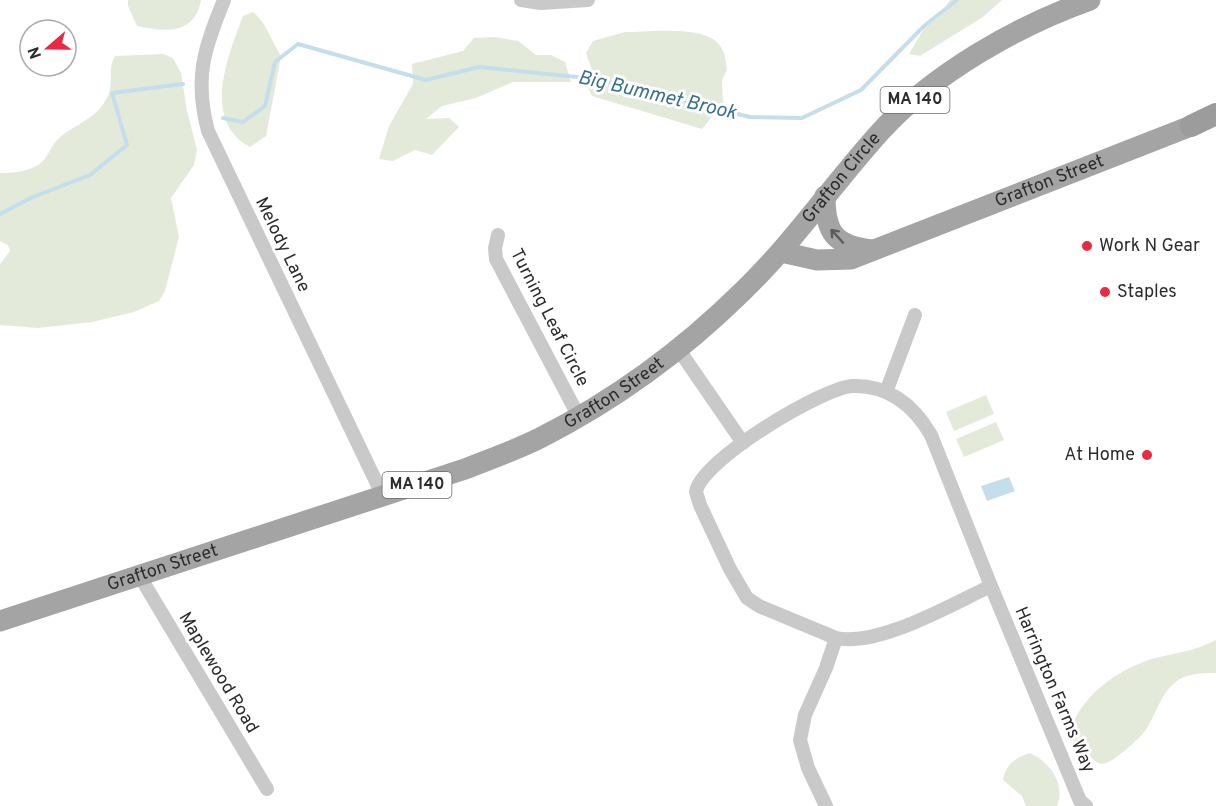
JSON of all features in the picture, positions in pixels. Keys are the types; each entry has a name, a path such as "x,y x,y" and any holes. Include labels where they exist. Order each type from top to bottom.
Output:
{"highway":[{"path":"1191,126 1216,114"},
{"path":"1191,126 1216,120"}],"main road":[{"name":"Grafton Circle","path":"782,252 825,196 881,130 925,92 975,56 1033,22 1090,0"},
{"name":"Grafton Street","path":"0,621 383,496 538,439 579,417 679,350 782,252 830,261 851,259 1191,126"},
{"path":"825,196 826,218 839,241 854,248 876,250"}],"street":[{"name":"Melody Lane","path":"224,0 207,42 201,68 202,107 208,131 383,496"},
{"path":"520,0 561,3 588,0"},
{"name":"Turning Leaf Circle","path":"498,235 496,259 579,417"},
{"path":"886,392 915,315"},
{"path":"679,350 744,443"},
{"name":"Harrington Farms Way","path":"991,586 891,632 860,640 836,638 754,604 740,589 700,505 697,487 711,469 744,443 832,390 858,386 886,392 911,406 924,422 1080,801 1086,806"},
{"name":"Maplewood Road","path":"143,573 145,585 267,789"},
{"path":"825,806 807,764 800,740 805,715 826,668 836,638"}],"green space":[{"path":"128,0 201,0 192,20 185,25 168,30 137,26 128,6"},
{"path":"950,0 1002,0 983,17 920,56 909,54 925,27 939,17"},
{"path":"253,12 265,27 281,56 266,136 250,147 235,135 226,121 222,104 222,86 243,16"},
{"path":"625,32 691,32 714,40 721,47 727,70 722,80 723,103 702,129 592,96 587,86 594,77 586,53 593,41"},
{"path":"494,37 518,41 536,55 551,55 565,62 571,82 513,82 476,98 442,106 426,119 449,118 459,127 432,155 415,150 393,161 379,159 389,126 413,84 412,64 463,51 474,38"},
{"path":"163,54 173,58 181,73 187,111 197,150 194,165 171,198 179,237 165,291 159,301 134,312 92,322 38,328 0,325 0,264 10,251 8,245 0,241 0,173 19,172 42,162 59,138 98,110 110,91 111,66 115,56"},
{"path":"986,395 994,414 954,431 946,412"},
{"path":"996,422 1004,440 964,457 956,439"},
{"path":"1216,640 1216,673 1202,673 1180,679 1168,689 1145,731 1121,754 1101,764 1077,747 1072,737 1073,724 1083,706 1102,686 1138,664 1197,648"},
{"path":"1030,753 1050,768 1058,782 1057,806 1026,806 1022,796 1003,780 1012,762"}],"water":[{"path":"1009,477 1015,491 987,501 981,486"}],"waterway":[{"name":"Big Bummet Brook","path":"223,118 243,122 265,106 275,62 298,44 426,80 479,67 597,79 750,117 802,118 861,90 924,26 957,0"},
{"name":"Big Bummet Brook","path":"0,214 33,197 90,175 127,145 112,93 183,84"}],"place":[{"name":"Work N Gear","path":"1087,246"},
{"name":"Staples","path":"1105,292"},
{"name":"At Home","path":"1147,455"}]}
